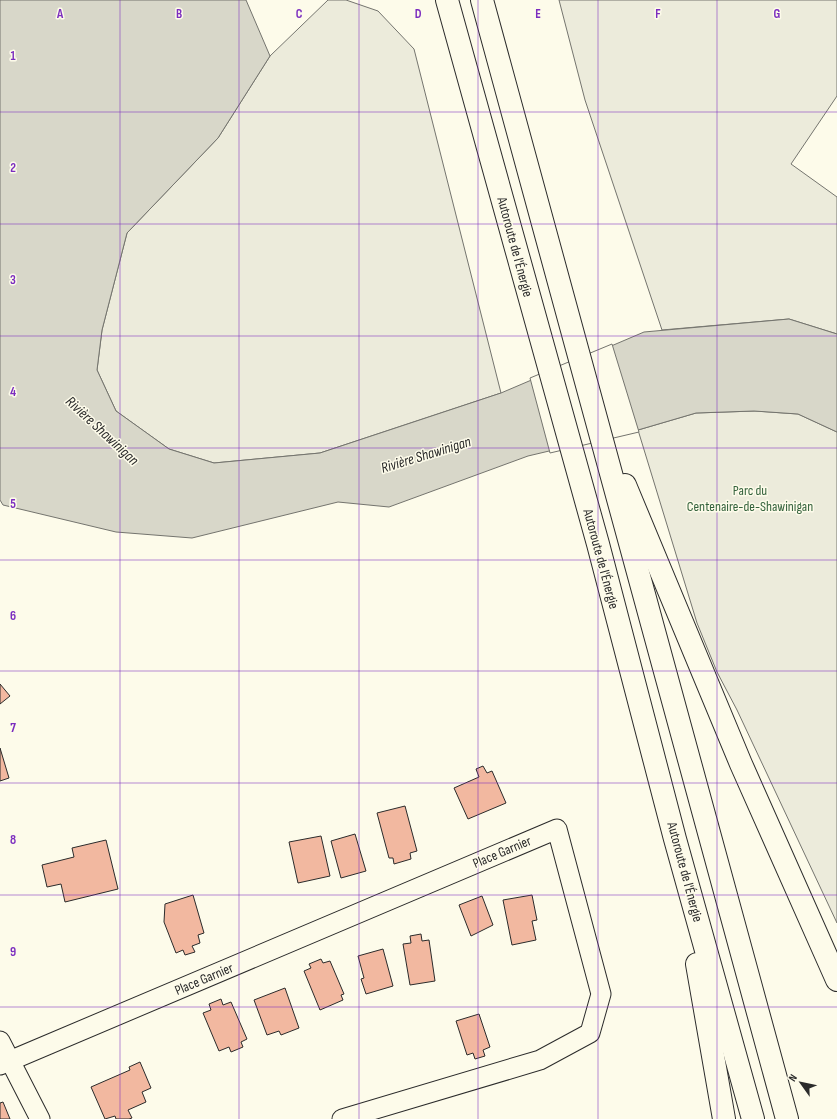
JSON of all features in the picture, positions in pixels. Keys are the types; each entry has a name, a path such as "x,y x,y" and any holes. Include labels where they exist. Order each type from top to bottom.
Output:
{"highway":[{"name":"Autoroute de l'Énergie","path":"447,0 598,544 675,839 753,1119"},
{"path":"482,0 596,416 636,533 787,1119"},
{"path":"636,533 726,729 837,980"},
{"path":"675,839 724,1119"}],"street":[{"name":"Place Garnier","path":"6,1063 557,829 601,994 590,1033 540,1060 342,1119"},
{"path":"0,1041 6,1063 40,1119"}],"green space":[{"path":"328,0 346,0 378,11 414,49 501,393 320,453 214,463 169,449 116,411 97,370 102,330 127,233 218,138 270,56"},
{"path":"559,0 837,0 837,96 791,164 837,197 837,334 789,319 662,330 585,100"},
{"name":"Parc du Centenaire-de-Shawinigan","path":"755,411 798,414 837,432 837,923 737,710 717,672 697,623 638,430 696,413"}],"water":[{"name":"Rivière Shawinigan","path":"0,0 246,0 270,56 218,138 127,233 102,330 97,370 116,411 169,449 214,463 320,453 501,393 644,332 789,319 837,334 837,432 798,414 754,411 696,413 638,430 528,456 389,507 338,502 192,538 116,532 3,505 0,500"}],"pier":[{"path":"612,344 639,432 550,453 530,378"}],"building":[{"path":"0,684 10,696 0,704"},
{"path":"0,748 9,778 0,781"},
{"path":"483,766 487,773 492,771 506,803 468,819 454,788 479,777 476,769"},
{"path":"405,806 417,851 410,853 411,859 394,864 393,858 389,858 377,813"},
{"path":"355,834 366,871 341,878 331,841"},
{"path":"321,836 330,876 298,883 289,842"},
{"path":"106,840 118,889 65,902 61,884 47,887 42,865 74,857 72,848"},
{"path":"193,895 204,933 198,935 200,943 192,946 195,952 185,955 183,950 176,953 164,922 165,904"},
{"path":"532,895 537,920 532,921 536,940 512,945 503,900"},
{"path":"482,896 493,925 471,936 459,905"},
{"path":"421,934 422,941 429,940 435,981 410,985 403,944 411,943 410,936"},
{"path":"383,949 393,986 366,994 361,979 364,978 358,956"},
{"path":"321,959 323,963 330,961 344,994 341,995 343,1000 320,1010 304,971 311,968 309,964"},
{"path":"285,988 299,1028 281,1035 279,1031 267,1035 254,1000"},
{"path":"221,999 223,1005 231,1002 247,1039 241,1042 243,1047 231,1052 229,1047 219,1051 203,1013 211,1010 209,1004"},
{"path":"479,1014 490,1047 483,1050 485,1056 475,1059 473,1053 467,1055 456,1021"},
{"path":"140,1062 151,1088 142,1092 146,1102 128,1110 132,1118 116,1119 115,1116 105,1119 91,1087 130,1070 129,1067"},
{"path":"3,1102 10,1119 0,1119 0,1103"}]}
